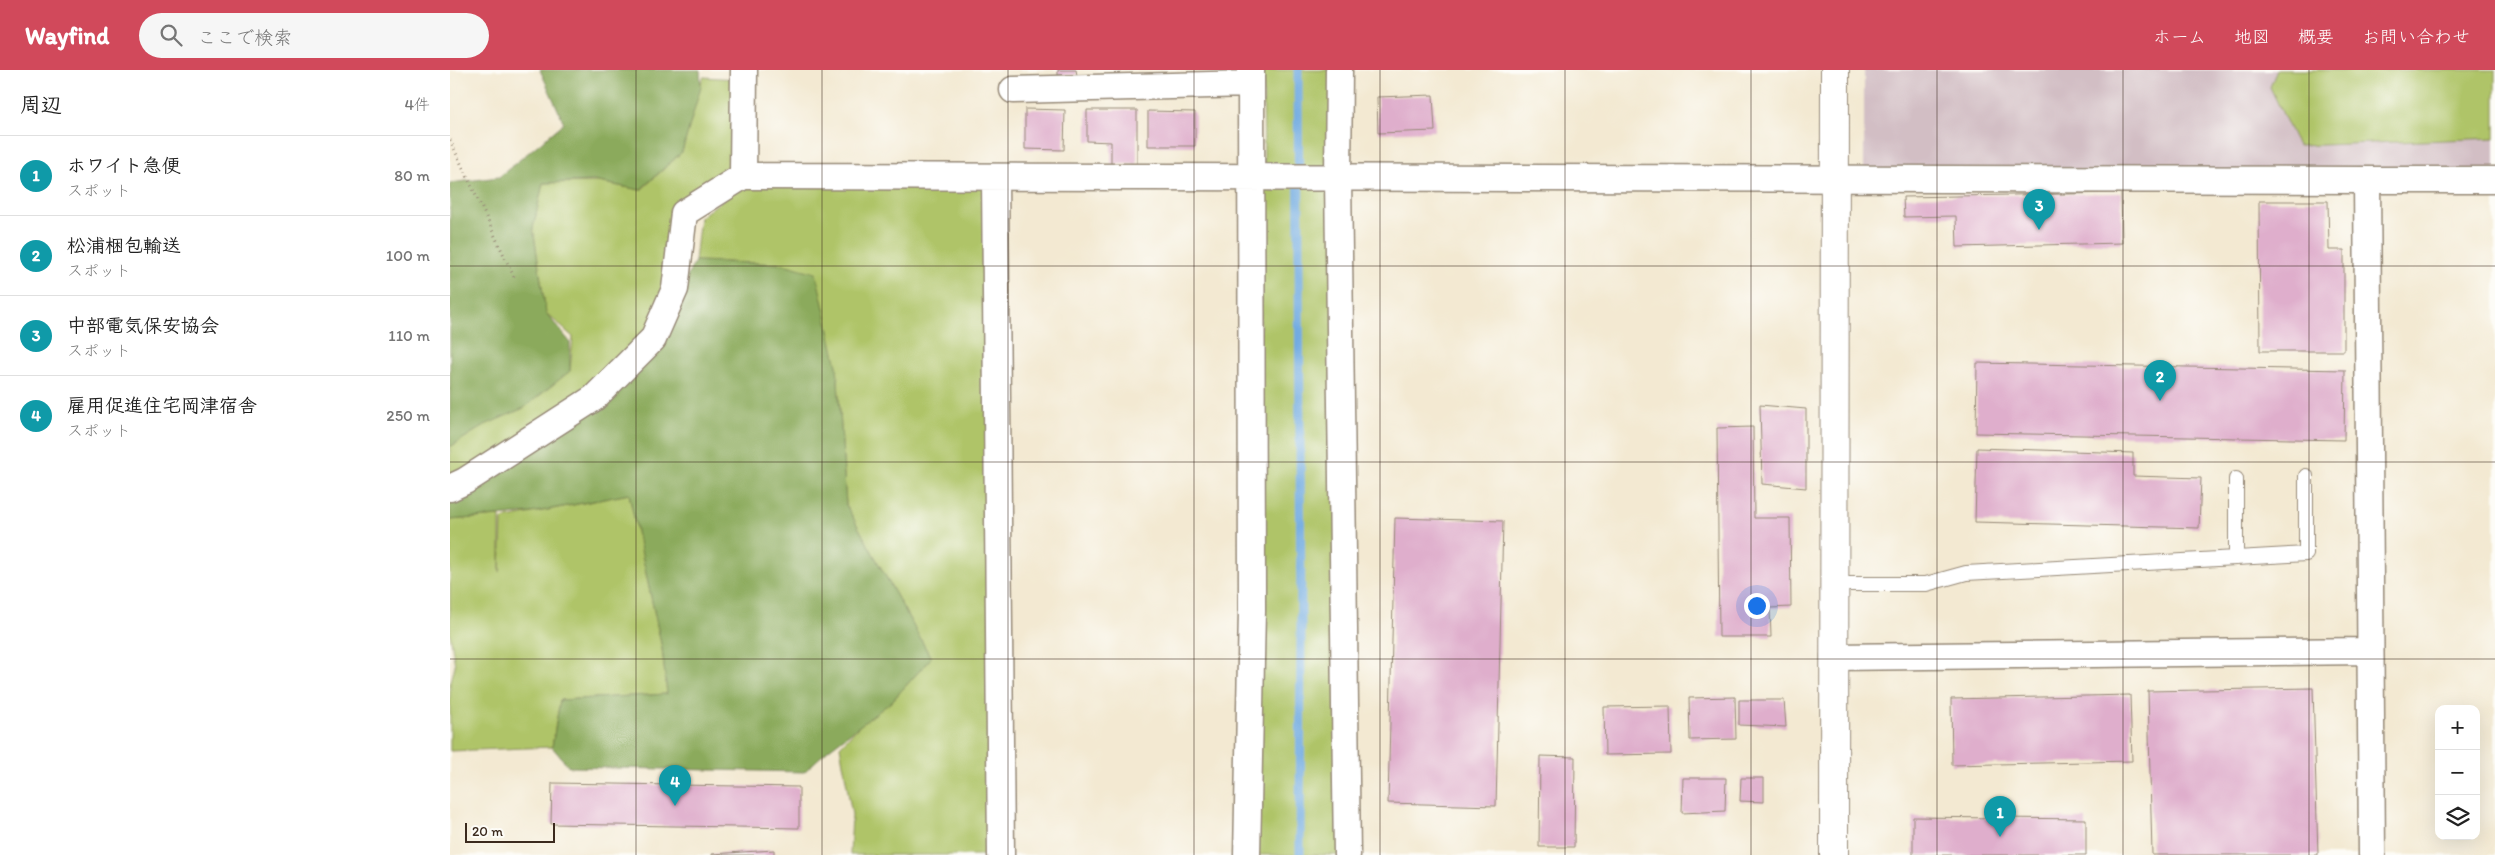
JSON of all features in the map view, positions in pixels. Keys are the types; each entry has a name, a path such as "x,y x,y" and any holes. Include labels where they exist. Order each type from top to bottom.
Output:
{"street":[{"path":"744,70 744,176"},
{"path":"1339,70 1330,178 1347,855"},
{"path":"1834,855 1835,70"},
{"path":"1013,90 1251,77 1260,178 1247,855"},
{"path":"450,488 465,481 594,398 654,339 675,289 684,213 744,176 1834,180 2495,180"},
{"path":"995,178 1001,855"},
{"path":"2368,180 2372,855"},
{"path":"1834,657 2370,651"}],"lane":[{"path":"1834,584 1926,584 1966,573 2306,554 2306,476"},
{"path":"2236,480 2236,558"}],"path":[{"path":"450,140 515,279"}],"shaded area":[{"path":"1864,70 2495,70 2495,170 1864,176"}],"green space":[{"path":"540,70 700,70 701,86 682,152 640,190 594,181 543,183 533,228 546,313 570,342 570,371 524,408 485,425 450,447 450,183 499,177 564,123"},
{"path":"1263,70 1341,70 1345,855 1247,855 1264,168"},
{"path":"2277,70 2495,70 2495,138 2298,146 2270,87"},
{"path":"703,77 738,79 742,178 682,212 653,339 450,488 450,447 570,371 573,337 546,313 533,228 543,183 598,182 641,190 682,152"},
{"path":"746,182 989,185 999,855 850,855 852,815 840,746 866,719 891,702 931,658 846,505 837,366 783,264 695,261 700,217"},
{"path":"695,261 783,264 816,273 837,366 846,505 931,658 891,702 829,749 804,772 569,767 552,747 560,700 667,694 662,648 629,494 531,513 450,520 450,493 655,341"},
{"path":"629,494 662,648 667,694 560,700 552,747 450,751 450,685 455,666 450,633 450,520 500,516 500,572 502,519"}],"building":[{"path":"1058,70 1076,70 1077,75 1058,75"},
{"path":"1433,95 1435,131 1378,133 1377,97"},
{"path":"1025,109 1065,110 1064,150 1025,149"},
{"path":"1087,110 1137,110 1137,164 1111,164 1111,142 1087,141"},
{"path":"1148,111 1195,112 1195,146 1148,146"},
{"path":"2121,193 2122,243 1957,247 1956,216 1904,217 1903,197"},
{"path":"2259,201 2328,201 2329,250 2344,250 2344,351 2260,351"},
{"path":"1977,363 2345,370 2344,440 1976,433"},
{"path":"1760,405 1806,409 1806,488 1762,484"},
{"path":"1753,427 1754,518 1790,518 1791,607 1770,608 1771,637 1719,637 1717,428"},
{"path":"1977,448 2133,453 2133,476 2201,478 2199,528 1975,522"},
{"path":"1395,518 1503,521 1496,806 1388,803"},
{"path":"2313,688 2318,855 2152,855 2148,691"},
{"path":"2130,695 2132,761 1952,765 1951,699"},
{"path":"1735,697 1736,739 1690,740 1689,698"},
{"path":"1739,700 1784,700 1786,727 1739,725"},
{"path":"1670,706 1671,754 1605,755 1604,707"},
{"path":"1540,756 1575,757 1574,847 1539,847"},
{"path":"1683,778 1726,778 1725,811 1682,813"},
{"path":"1741,778 1764,778 1764,802 1740,801"},
{"path":"552,783 799,787 799,828 551,824"},
{"path":"1913,817 2086,819 2086,855 1913,855"},
{"path":"774,850 774,855 712,855 712,854"}],"waterway":[{"path":"1298,70 1301,626 1300,855"}],"place":[{"name":"中部電気保安協会","path":"2039,230"},
{"name":"松浦梱包輸送","path":"2160,401"},
{"name":"雇用促進住宅岡津宿舎","path":"675,806"},
{"name":"ホワイト急便","path":"2000,837"}]}
